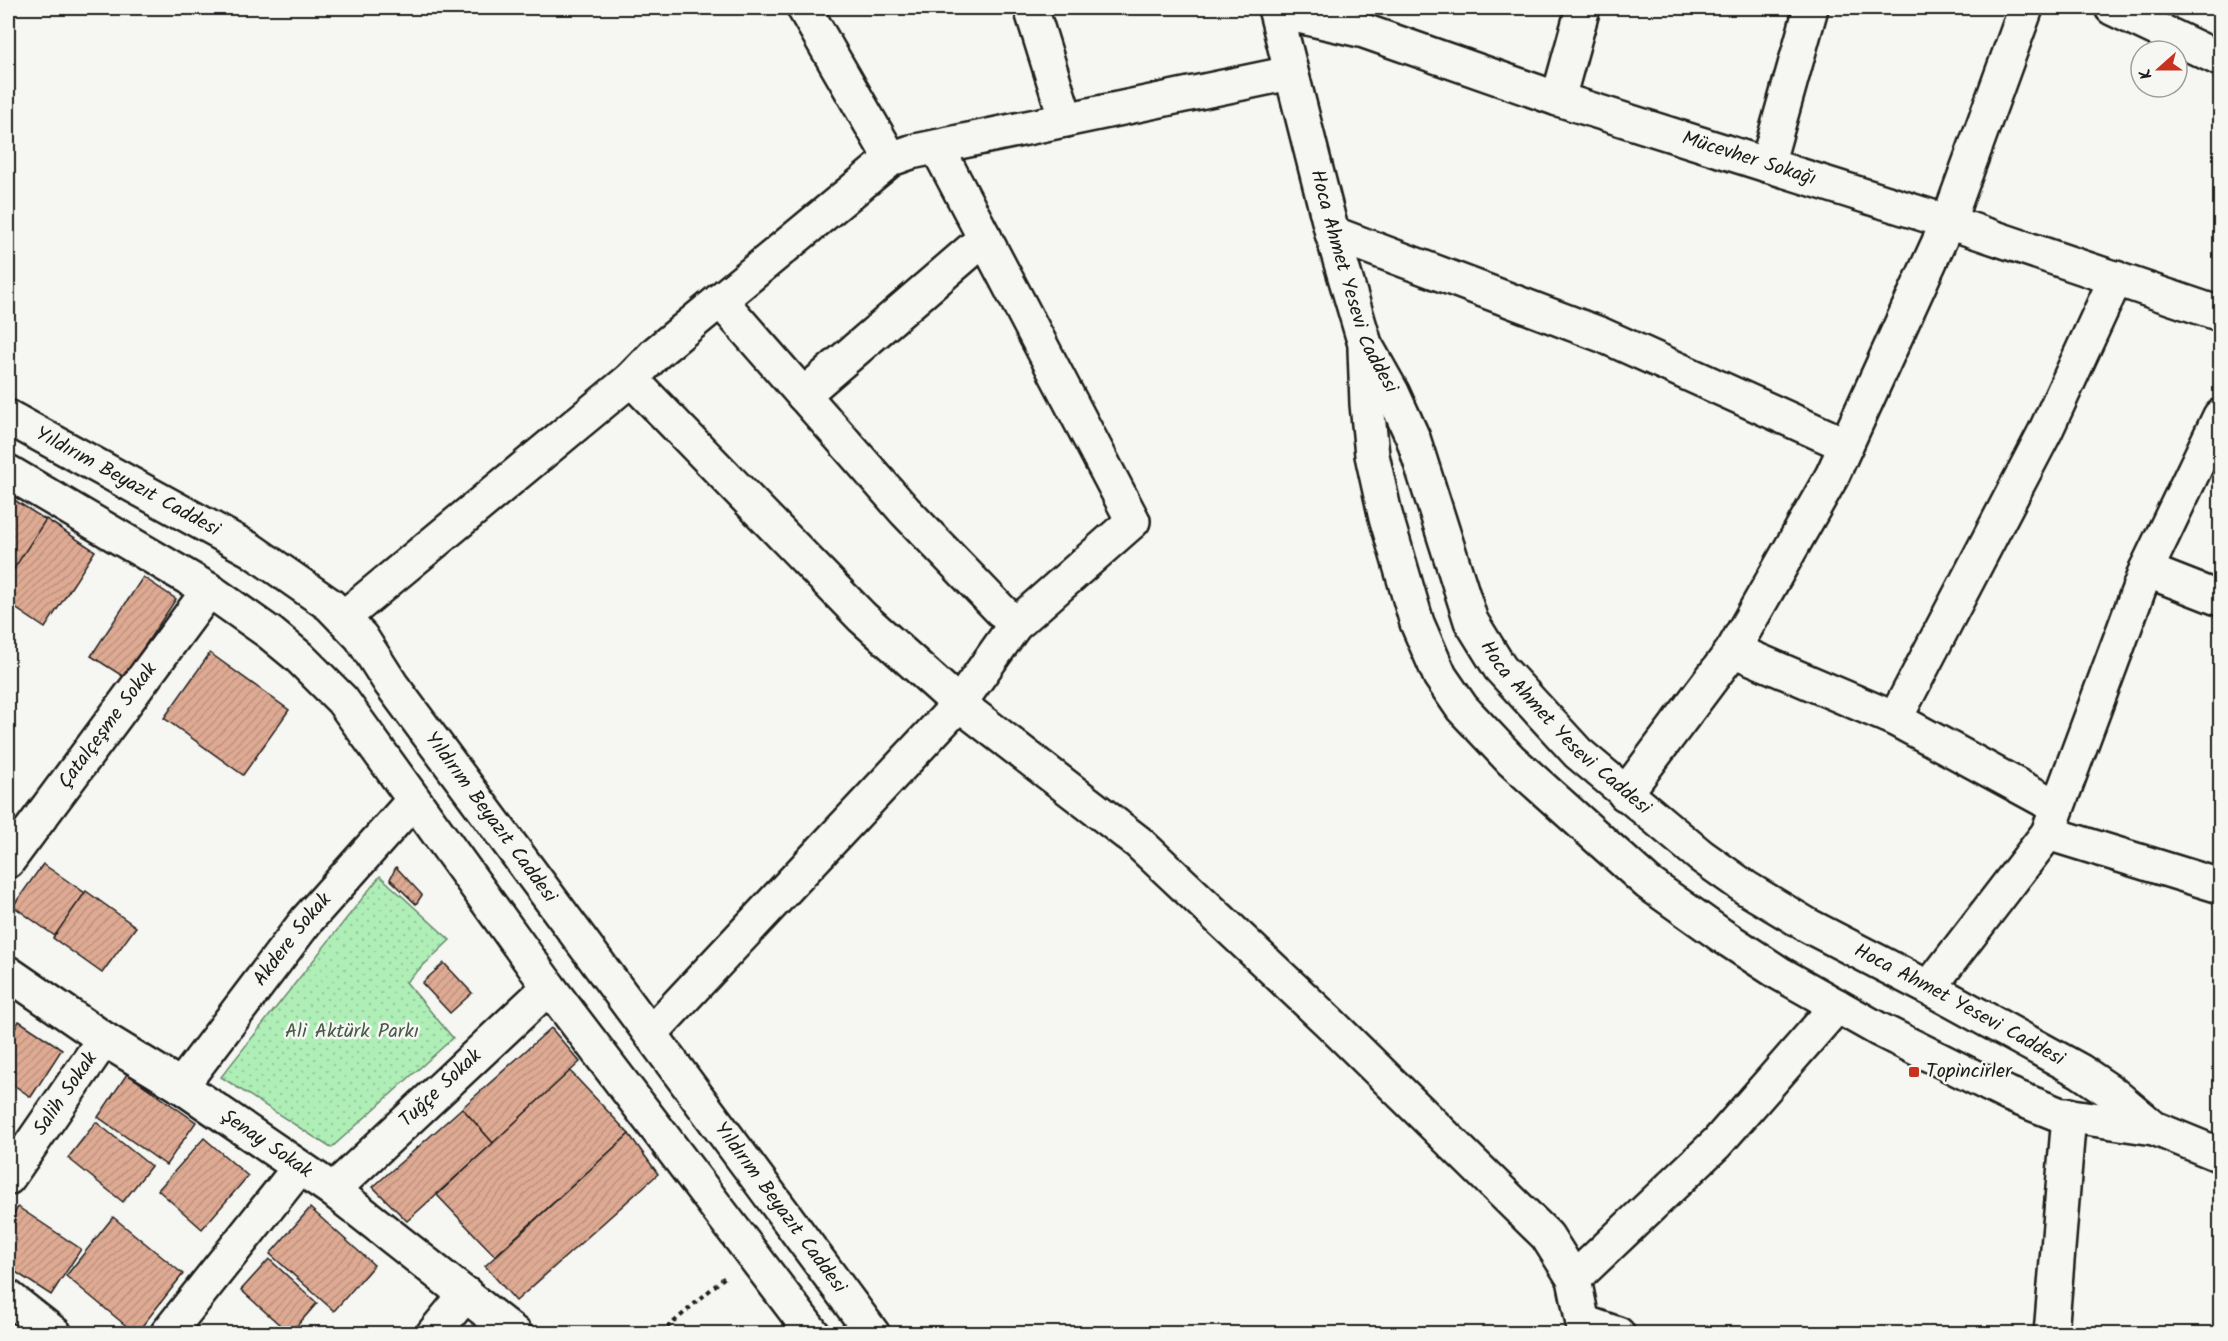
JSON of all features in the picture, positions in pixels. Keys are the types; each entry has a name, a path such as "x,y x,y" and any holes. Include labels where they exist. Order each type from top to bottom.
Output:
{"street":[{"path":"804,8 891,159"},
{"path":"1031,8 1066,120"},
{"path":"1558,99 1583,8"},
{"path":"1767,165 1811,8"},
{"path":"1625,794 1733,650 1832,476 1948,222 2026,8"},
{"path":"2112,8 2220,59"},
{"name":"Mücevher Sokağı","path":"1276,9 1367,19 1558,99 2219,309"},
{"name":"Hoca Ahmet Yesevi Caddesi","path":"1276,9 1290,73 1332,233 1365,344 1392,392 1413,438 1471,621 1500,668 1578,753 1701,856 1746,888 1809,926 1929,988 2080,1071 2111,1092 2154,1128 2220,1155"},
{"path":"343,618 631,379 656,353 891,159 911,152 1290,73"},
{"path":"651,1033 959,704 1015,625 1133,521 937,147"},
{"path":"1332,233 1602,335 1846,445"},
{"path":"803,395 985,238"},
{"path":"1895,719 2045,432 2116,278"},
{"path":"720,300 905,511 1015,625"},
{"path":"1365,344 1372,455 1385,514 1417,623 1440,676 1462,708 1511,760 1648,883 1730,942 1779,973 1878,1029 2008,1094 2058,1114 2154,1128"},
{"path":"631,379 862,617 959,704 1138,842 1329,1022 1547,1236 1574,1279 1584,1328 1618,1334"},
{"path":"1929,988 2053,820 2146,570 2220,416"},
{"name":"Yıldırım Beyazıt Caddesi","path":"8,417 251,550 330,605 361,637 391,684 873,1334"},
{"path":"8,472 209,590 270,633 299,657 342,700 549,987 813,1334"},
{"path":"2146,570 2220,599"},
{"name":"Çatalçeşme Sokak","path":"13,843 209,590"},
{"path":"1733,650 1895,719 2053,820 2220,886"},
{"name":"Akdere Sokak","path":"181,1086 306,921 413,801"},
{"name":"Şenay Sokak","path":"8,973 104,1039 181,1086 333,1190 515,1334"},
{"name":"Tuğçe Sokak","path":"333,1190 549,987"},
{"path":"1574,1279 1717,1143 1837,1006"},
{"name":"Salih Sokak","path":"8,1178 104,1039"},
{"path":"2051,1334 2069,1115"},
{"path":"167,1334 299,1168"},
{"path":"433,1334 466,1294"},
{"path":"8,1297 55,1334"}],"path":[{"path":"660,1334 752,1254"}],"green space":[{"name":"Ali Aktürk Parkı","path":"380,876 450,940 406,982 453,1038 331,1148 221,1077"}],"building":[{"path":"8,496 46,520 8,582"},
{"path":"46,519 95,551 45,628 8,603 8,578"},
{"path":"143,577 176,599 124,677 91,656"},
{"path":"210,653 289,710 243,775 164,718"},
{"path":"43,864 85,893 55,936 13,906"},
{"path":"396,867 422,895 416,904 390,879"},
{"path":"86,891 136,927 102,973 53,938"},
{"path":"444,963 472,993 450,1013 422,983"},
{"path":"19,1021 62,1049 31,1097 8,1081 8,1040"},
{"path":"551,1028 580,1062 493,1143 462,1108"},
{"path":"570,1071 629,1134 495,1256 437,1195"},
{"path":"127,1074 196,1122 166,1165 98,1117"},
{"path":"462,1108 493,1143 407,1221 373,1187"},
{"path":"96,1122 151,1166 123,1202 68,1158"},
{"path":"629,1134 658,1174 516,1301 485,1266"},
{"path":"204,1138 248,1176 202,1229 158,1190"},
{"path":"18,1207 81,1249 51,1295 8,1267 8,1223"},
{"path":"310,1208 374,1265 334,1311 270,1254"},
{"path":"113,1217 183,1274 136,1334 66,1276"},
{"path":"269,1259 317,1303 290,1334 241,1290"}],"place":[{"name":"Topincirler","path":"1914,1072"}]}
